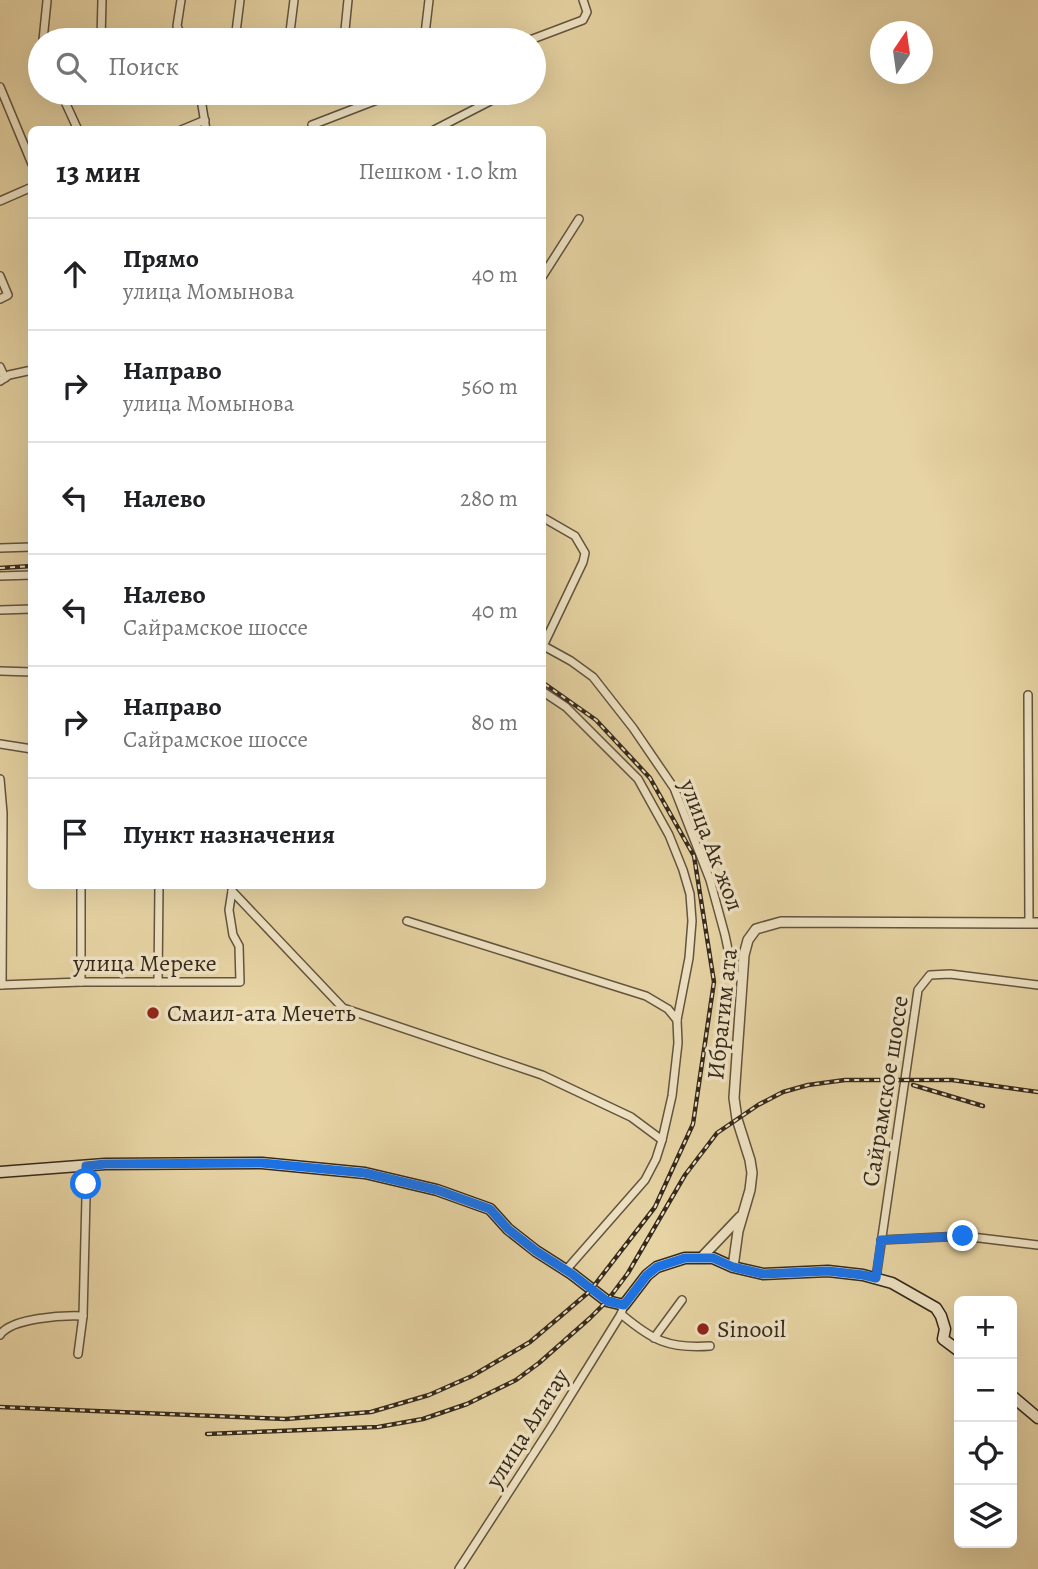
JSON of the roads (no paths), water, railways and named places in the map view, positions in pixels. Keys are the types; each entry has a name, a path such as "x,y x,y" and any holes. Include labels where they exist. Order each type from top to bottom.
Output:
{"main road":[{"path":"0,1172 86,1166 262,1163 365,1173 437,1190 490,1209 508,1229 536,1251 622,1310 647,1275 657,1267 685,1258 713,1258 733,1267 763,1274 828,1271 863,1275 892,1283 936,1308 945,1329 943,1339 954,1347"},
{"path":"1017,1400 1038,1418"}],"street":[{"path":"101,28 102,0"},
{"path":"178,28 181,0"},
{"path":"236,28 240,0"},
{"path":"290,28 294,0"},
{"path":"345,28 348,0"},
{"path":"426,28 429,0"},
{"path":"546,34 583,20 587,12 583,0"},
{"path":"44,28 47,1"},
{"path":"0,86 28,154"},
{"path":"67,105 76,126"},
{"path":"202,105 206,126"},
{"path":"315,126 366,105"},
{"path":"441,126 482,105"},
{"path":"191,126 205,120"},
{"path":"0,201 28,189"},
{"path":"546,271 579,219"},
{"path":"0,276 8,295 0,299"},
{"path":"0,367 3,379 28,371"},
{"path":"546,519 575,536 585,553 546,640"},
{"path":"0,548 28,547"},
{"path":"0,576 28,575"},
{"path":"0,610 28,610"},
{"name":"улица Ак жол","path":"546,648 593,677 633,728 674,788 710,880 733,973 741,978"},
{"path":"0,671 28,672"},
{"path":"546,694 566,707 638,779 669,835 683,870 690,894 692,921 689,958 677,1020 678,1043 672,1096 656,1159 645,1180 565,1270"},
{"path":"1028,695 1033,923"},
{"path":"0,744 28,748"},
{"path":"0,779 1,985"},
{"path":"80,889 81,982"},
{"path":"158,982 159,889"},
{"name":"улица Мереке","path":"1,985 240,982 239,946 233,935 229,910 232,891 343,1008 542,1075 631,1117 662,1140"},
{"path":"407,921 646,996 668,1009 677,1020"},
{"name":"Ибрагим ата","path":"733,1267 741,1216 750,1190 752,1172 734,1098 741,978 748,940 757,929 781,922 1033,923"},
{"name":"Сайрамское шоссе","path":"876,1278 918,990 930,975 950,974 1038,985"},
{"path":"86,1166 86,1184"},
{"path":"78,1354 86,1198"},
{"path":"702,1257 741,1216"},
{"path":"881,1240 963,1236 1038,1245"},
{"path":"654,1338 682,1300"},
{"path":"622,1310 644,1333 654,1338 674,1345 710,1346"},
{"name":"улица Алатау","path":"459,1569 544,1438 622,1310"},
{"path":"0,1335 12,1325 62,1315 82,1315"}],"tunnel":[{"path":"86,1184 86,1198"}],"railway":[{"path":"0,568 28,566"},
{"path":"0,1407 286,1419 371,1412 429,1395 472,1376 530,1342 590,1291 655,1207 693,1124 714,982 694,856 650,778 596,720 546,685"},
{"path":"207,1434 378,1427 423,1419 467,1404 516,1380 539,1363 607,1301 628,1273 685,1175 717,1133 758,1105 783,1092 808,1085 845,1080 952,1080 1038,1092"},
{"path":"913,1085 983,1106"}],"place":[{"name":"Смаил-ата Мечеть","path":"153,1013"},
{"name":"Sinooil","path":"703,1329"}]}
